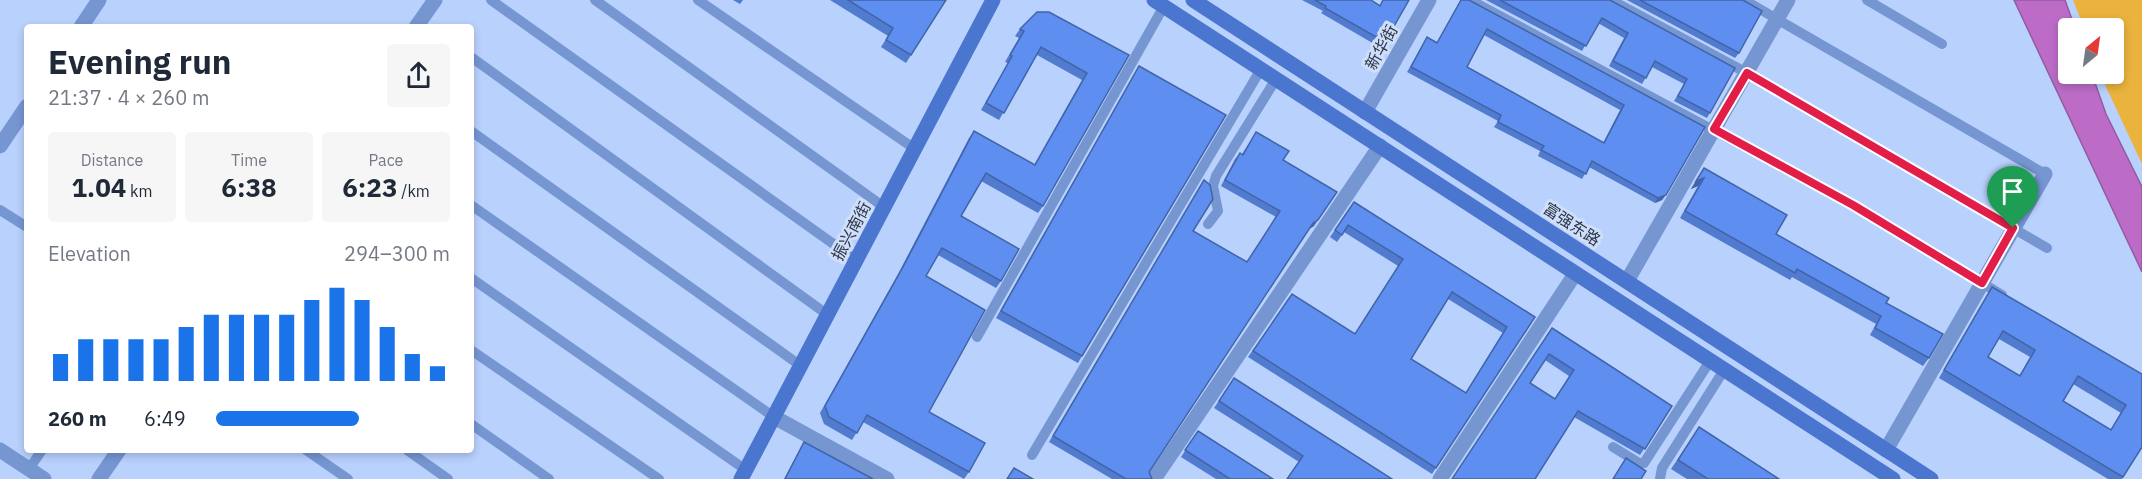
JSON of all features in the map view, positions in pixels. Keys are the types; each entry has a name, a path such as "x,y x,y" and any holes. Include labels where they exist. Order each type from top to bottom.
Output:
{"main road":[{"name":"振兴南街","path":"744,474 993,0"},
{"name":"富强东路","path":"1193,0 1931,479"},
{"path":"1159,3 1893,479"}],"street":[{"path":"83,24 99,0"},
{"path":"423,24 435,0"},
{"name":"新华街","path":"1365,112 1429,0"},
{"path":"1627,282 1788,0"},
{"path":"0,146 24,110"},
{"path":"1154,479 1380,146"},
{"path":"1886,450 2045,174"},
{"path":"1440,479 1575,273"},
{"path":"774,417 887,479"},
{"path":"0,450 44,479"},
{"path":"99,479 117,453"}],"lane":[{"path":"491,0 856,260"},
{"path":"595,0 884,207"},
{"path":"698,0 915,149"},
{"path":"1470,0 1853,205 2012,301"},
{"path":"1611,0 1747,73 2047,248"},
{"path":"1744,0 2045,174"},
{"path":"1867,0 1942,44"},
{"path":"977,337 1159,3"},
{"path":"474,59 828,315"},
{"path":"1032,455 1261,69"},
{"path":"1208,224 1218,211 1213,186 1216,176 1276,79"},
{"path":"474,133 801,366"},
{"path":"474,208 774,417"},
{"path":"0,210 24,225"},
{"path":"474,280 744,474"},
{"path":"474,352 659,479"},
{"path":"1613,447 1639,463 1644,463 1710,361"},
{"path":"1660,479 1662,468 1724,370"},
{"path":"474,426 549,479"},
{"path":"29,469 40,453"},
{"path":"310,453 348,479"},
{"path":"411,453 448,479"}],"shaded area":[{"path":"2014,0 2065,0 2071,18 2058,18 2058,84 2096,84 2106,114 2142,187 2142,272"},
{"path":"2073,0 2142,0 2142,164 2105,84 2124,84 2124,18 2080,18"}],"building":[{"path":"848,0 946,0 911,55 886,40 893,28"},
{"path":"1315,0 1371,0 1380,6 1383,0 1409,0 1385,42"},
{"path":"1461,0 1469,0 1705,127 1666,195 1658,198 1592,161 1586,174 1541,150 1544,146 1498,122 1501,115 1411,67 1427,37 1437,43","holes":["1487,29 1624,105 1604,143 1467,67"]},
{"path":"1500,0 1610,0 1735,68 1710,113 1678,96 1687,79 1655,61 1646,78 1613,61 1628,33 1602,18 1586,46"},
{"path":"1640,0 1743,0 1762,11 1739,53"},
{"path":"1037,12 1049,12 1129,55 1043,206 986,173 961,216 1019,249 1001,281 942,248 926,276 985,310 929,412 985,443 969,472 867,415 857,433 829,417 825,406 903,267 974,131 1035,165 1087,73 1041,47 1004,113 986,103 1024,31 1020,29"},
{"path":"1139,66 1226,115 1082,356 1001,311"},
{"path":"1256,132 1289,151 1283,160 1337,192 1318,220 1313,223 1149,472 1152,479 1126,479 1053,436 1204,180 1210,185 1213,199 1193,231 1247,262 1280,211 1225,180 1240,153 1243,155"},
{"path":"1704,168 1787,215 1776,234 1889,298 1886,303 1943,334 1929,358 1875,328 1881,316 1797,269 1795,273 1685,211 1704,178 1696,181"},
{"path":"1354,202 1535,317 1436,468 1253,351 1292,294 1355,334 1403,259 1348,225 1342,235 1335,230","holes":["1452,292 1507,327 1466,393 1411,359"]},
{"path":"1992,287 2142,374 2142,447 2123,477 1944,370","holes":["2003,331 2035,350 2020,376 1988,357","2078,376 2126,405 2111,430 2063,401"]},
{"path":"1552,328 1672,406 1645,449 1578,411 1535,479 1452,479","holes":["1549,354 1574,370 1555,399 1530,383"]},
{"path":"1234,378 1392,479 1287,479 1303,456 1219,401"},
{"path":"1699,427 1779,479 1708,479 1678,460"},
{"path":"1198,431 1273,479 1230,479 1185,450"},
{"path":"804,442 873,479 785,479"},
{"path":"1626,458 1646,471 1641,479 1613,479"},
{"path":"1014,468 1033,479 1007,479"}],"route":[{"path":"1747,73 2013,228 1982,283 1853,205 1714,129 1747,73"}]}
